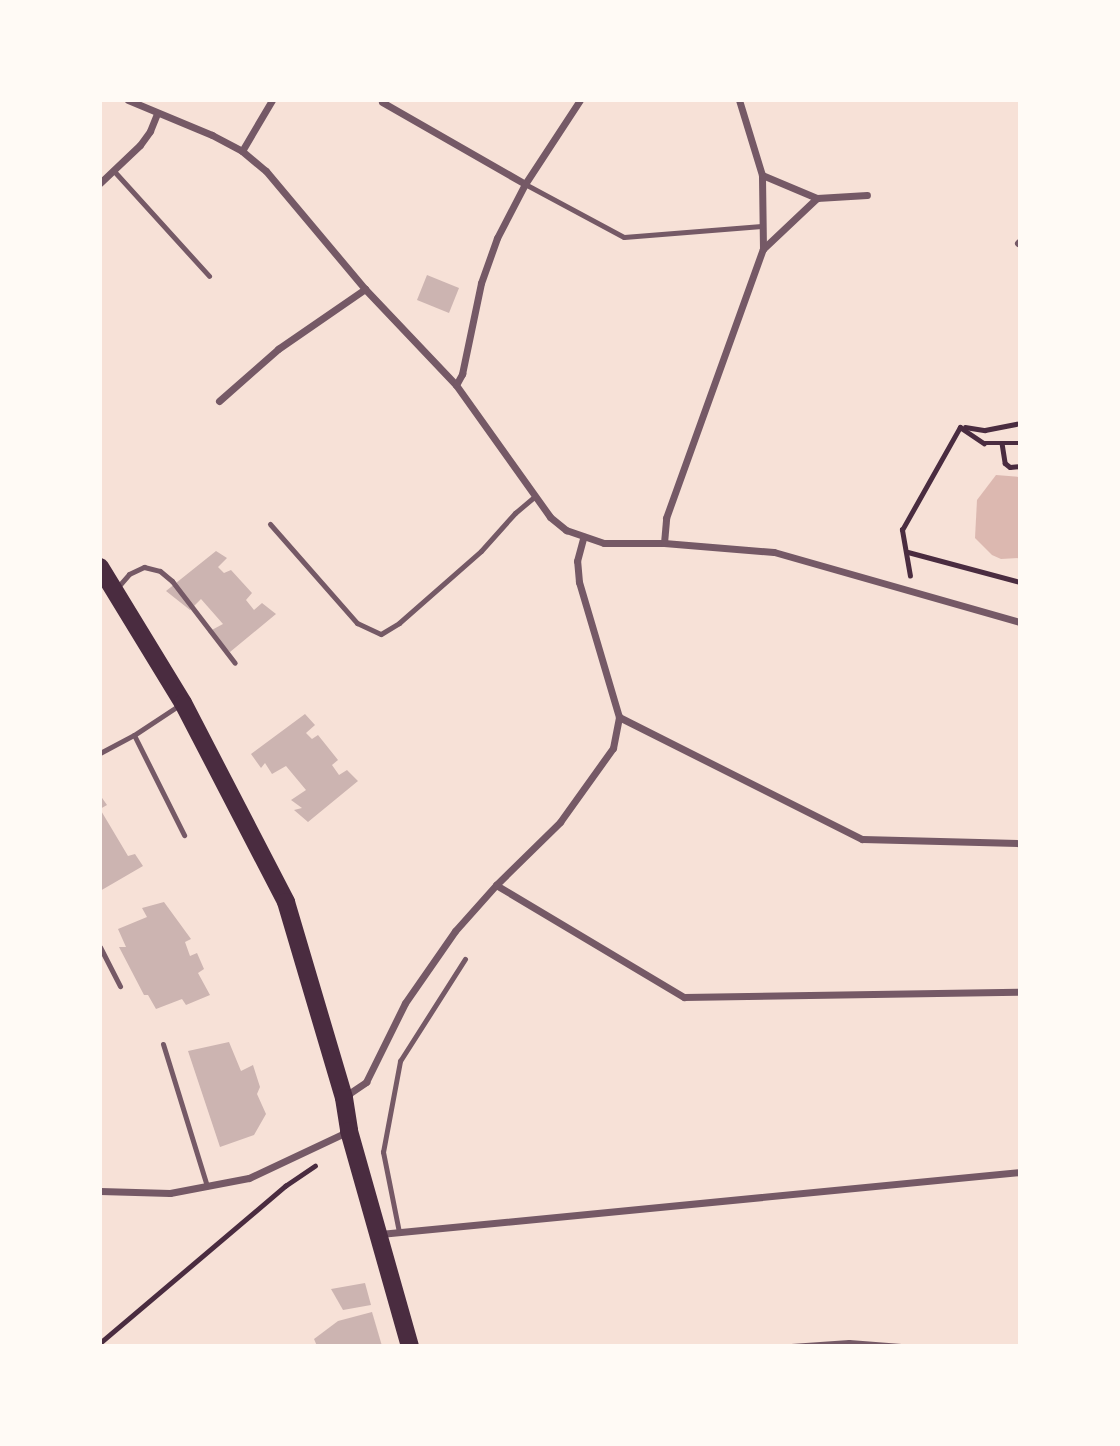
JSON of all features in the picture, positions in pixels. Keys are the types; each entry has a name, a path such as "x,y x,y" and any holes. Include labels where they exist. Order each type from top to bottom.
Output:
{"main road":[{"path":"100,566 183,703 286,902 344,1098 349,1130 410,1346"}],"street":[{"path":"128,100 212,135 242,151 266,171 365,289 456,385 534,496 550,517 566,530 604,543 663,543 774,552 1020,622"},
{"path":"242,151 272,100"},
{"path":"456,385 463,374 481,283 497,238 526,184 580,100"},
{"path":"663,543 666,518 763,249 762,175 739,100"},
{"path":"382,102 526,184"},
{"path":"100,183 145,138 157,114"},
{"path":"762,175 817,198 867,195"},
{"path":"763,249 817,198"},
{"path":"219,401 278,349 365,289"},
{"path":"344,1098 366,1082 405,1003 455,931 496,885 560,822 613,748 619,717 579,582 577,561 583,538"},
{"path":"619,717 862,839 1020,843"},
{"path":"496,885 684,997 1020,992"},
{"path":"100,1191 170,1193 249,1178 349,1130"},
{"path":"378,1234 1020,1172"}],"lane":[{"path":"113,170 209,276"},
{"path":"526,184 624,237 762,226"},
{"path":"270,524 357,623 381,634 399,623 481,551 534,496"},
{"path":"115,591 129,574 144,567 160,571 172,581 235,663"},
{"path":"100,753 134,735 183,703"},
{"path":"134,735 184,835"},
{"path":"100,947 120,986"},
{"path":"399,1232 383,1152 400,1061 465,959"},
{"path":"163,1044 207,1186"},
{"path":"791,1346 849,1342 901,1346"}],"path":[{"path":"960,426 985,430 1020,423"},
{"path":"960,426 984,443 1020,443"},
{"path":"912,591 908,552 902,530 960,426"},
{"path":"1002,443 1005,463 1010,467 1020,466"},
{"path":"908,552 1020,582"},
{"path":"100,1343 285,1186 320,1164"}],"shaded area":[{"path":"996,475 1020,477 1020,558 1001,559 992,555 975,538 977,500"}],"building":[{"path":"427,275 459,288 449,313 417,300"},
{"path":"216,551 227,558 218,567 224,573 231,570 252,593 246,600 254,610 262,603 276,614 230,652 208,632 223,624 201,599 190,610 166,591"},
{"path":"305,714 315,725 306,733 312,739 318,735 338,760 332,765 339,775 347,770 358,781 308,822 294,810 302,808 291,800 306,790 286,766 272,774 265,763 261,768 251,754"},
{"path":"100,795 107,805 100,809"},
{"path":"100,809 128,856 135,854 143,866 100,891"},
{"path":"164,902 191,939 185,942 190,956 197,953 204,969 198,973 210,995 186,1005 182,999 156,1009 148,995 144,995 119,947 126,947 118,929 147,917 142,908"},
{"path":"229,1042 241,1071 253,1065 260,1087 257,1094 266,1114 254,1135 220,1147 188,1051"},
{"path":"365,1283 371,1305 343,1310 331,1289"},
{"path":"372,1312 382,1346 317,1346 314,1339 338,1321"}]}
